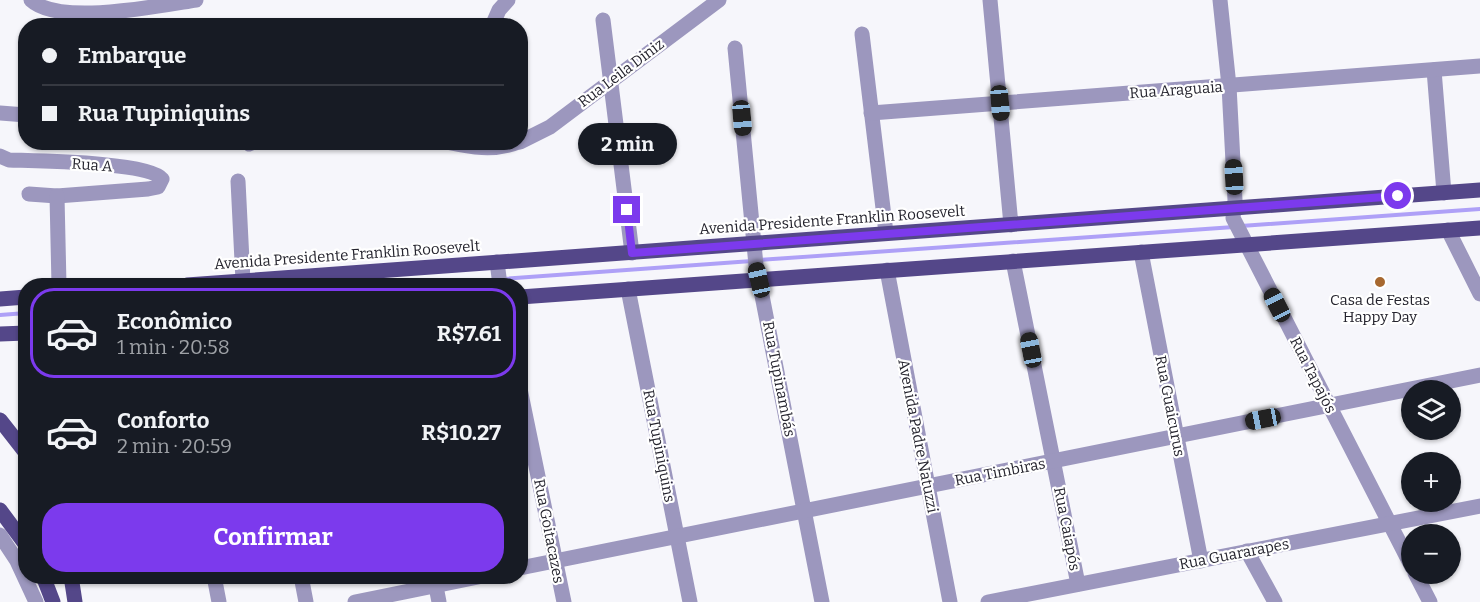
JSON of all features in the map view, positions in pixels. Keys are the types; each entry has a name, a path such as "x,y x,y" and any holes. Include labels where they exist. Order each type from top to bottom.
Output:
{"main road":[{"name":"Avenida Presidente Franklin Roosevelt","path":"528,296 628,289 886,233 1234,213 1480,190"},
{"name":"Avenida Presidente Franklin Roosevelt","path":"353,278 499,274 632,253 887,270 1141,252 1243,239 1480,228"},
{"path":"0,298 18,297"},
{"path":"0,334 18,333"},
{"path":"0,420 18,443"},
{"path":"0,510 18,534"},
{"path":"46,584 54,602"},
{"path":"72,584 75,602"}],"street":[{"path":"31,0 39,8 50,11 102,12 196,0"},
{"path":"496,18 508,0"},
{"name":"Rua Leila Diniz","path":"528,137 550,126 719,0"},
{"path":"990,0 1011,225"},
{"name":"Rua Tapajós","path":"1220,0 1229,86 1234,213 1243,239 1401,546"},
{"path":"603,20 632,253"},
{"path":"861,34 886,233"},
{"name":"Rua Tupinambás","path":"735,48 755,260 822,602"},
{"name":"Rua Araguaia","path":"871,113 1480,66"},
{"path":"1434,70 1444,193"},
{"path":"0,113 18,114"},
{"name":"Rua A","path":"0,156 9,160 135,168 160,176 161,184 148,189 57,196"},
{"path":"238,182 243,278"},
{"path":"29,194 57,196 59,278"},
{"path":"1448,230 1480,294"},
{"name":"Rua Guaicurus","path":"1141,252 1201,561"},
{"name":"Rua Caiapós","path":"1013,261 1078,584"},
{"name":"Avenida Padre Natuzzi","path":"887,270 950,602"},
{"name":"Rua Tupiniquins","path":"628,289 690,602"},
{"name":"Rua Timbiras","path":"528,566 1480,375"},
{"name":"Rua Goitacazes","path":"528,427 564,602"},
{"name":"Rua Guararapes","path":"988,602 1480,506"},
{"path":"0,535 18,563"},
{"path":"1246,551 1275,602"},
{"path":"28,584 36,602"},
{"path":"216,584 219,602"},
{"path":"303,584 306,602"},
{"path":"355,602 424,584"},
{"path":"436,584 439,602"},
{"path":"1421,584 1430,602"}],"waterway":[{"path":"1241,226 1480,209"},
{"path":"760,260 1234,227"},
{"path":"516,278 752,261"},
{"path":"0,315 18,314"}],"place":[{"name":"Casa de Festas Happy Day","path":"1380,282"}],"route":[{"path":"627,210 632,253 1398,196"}]}
